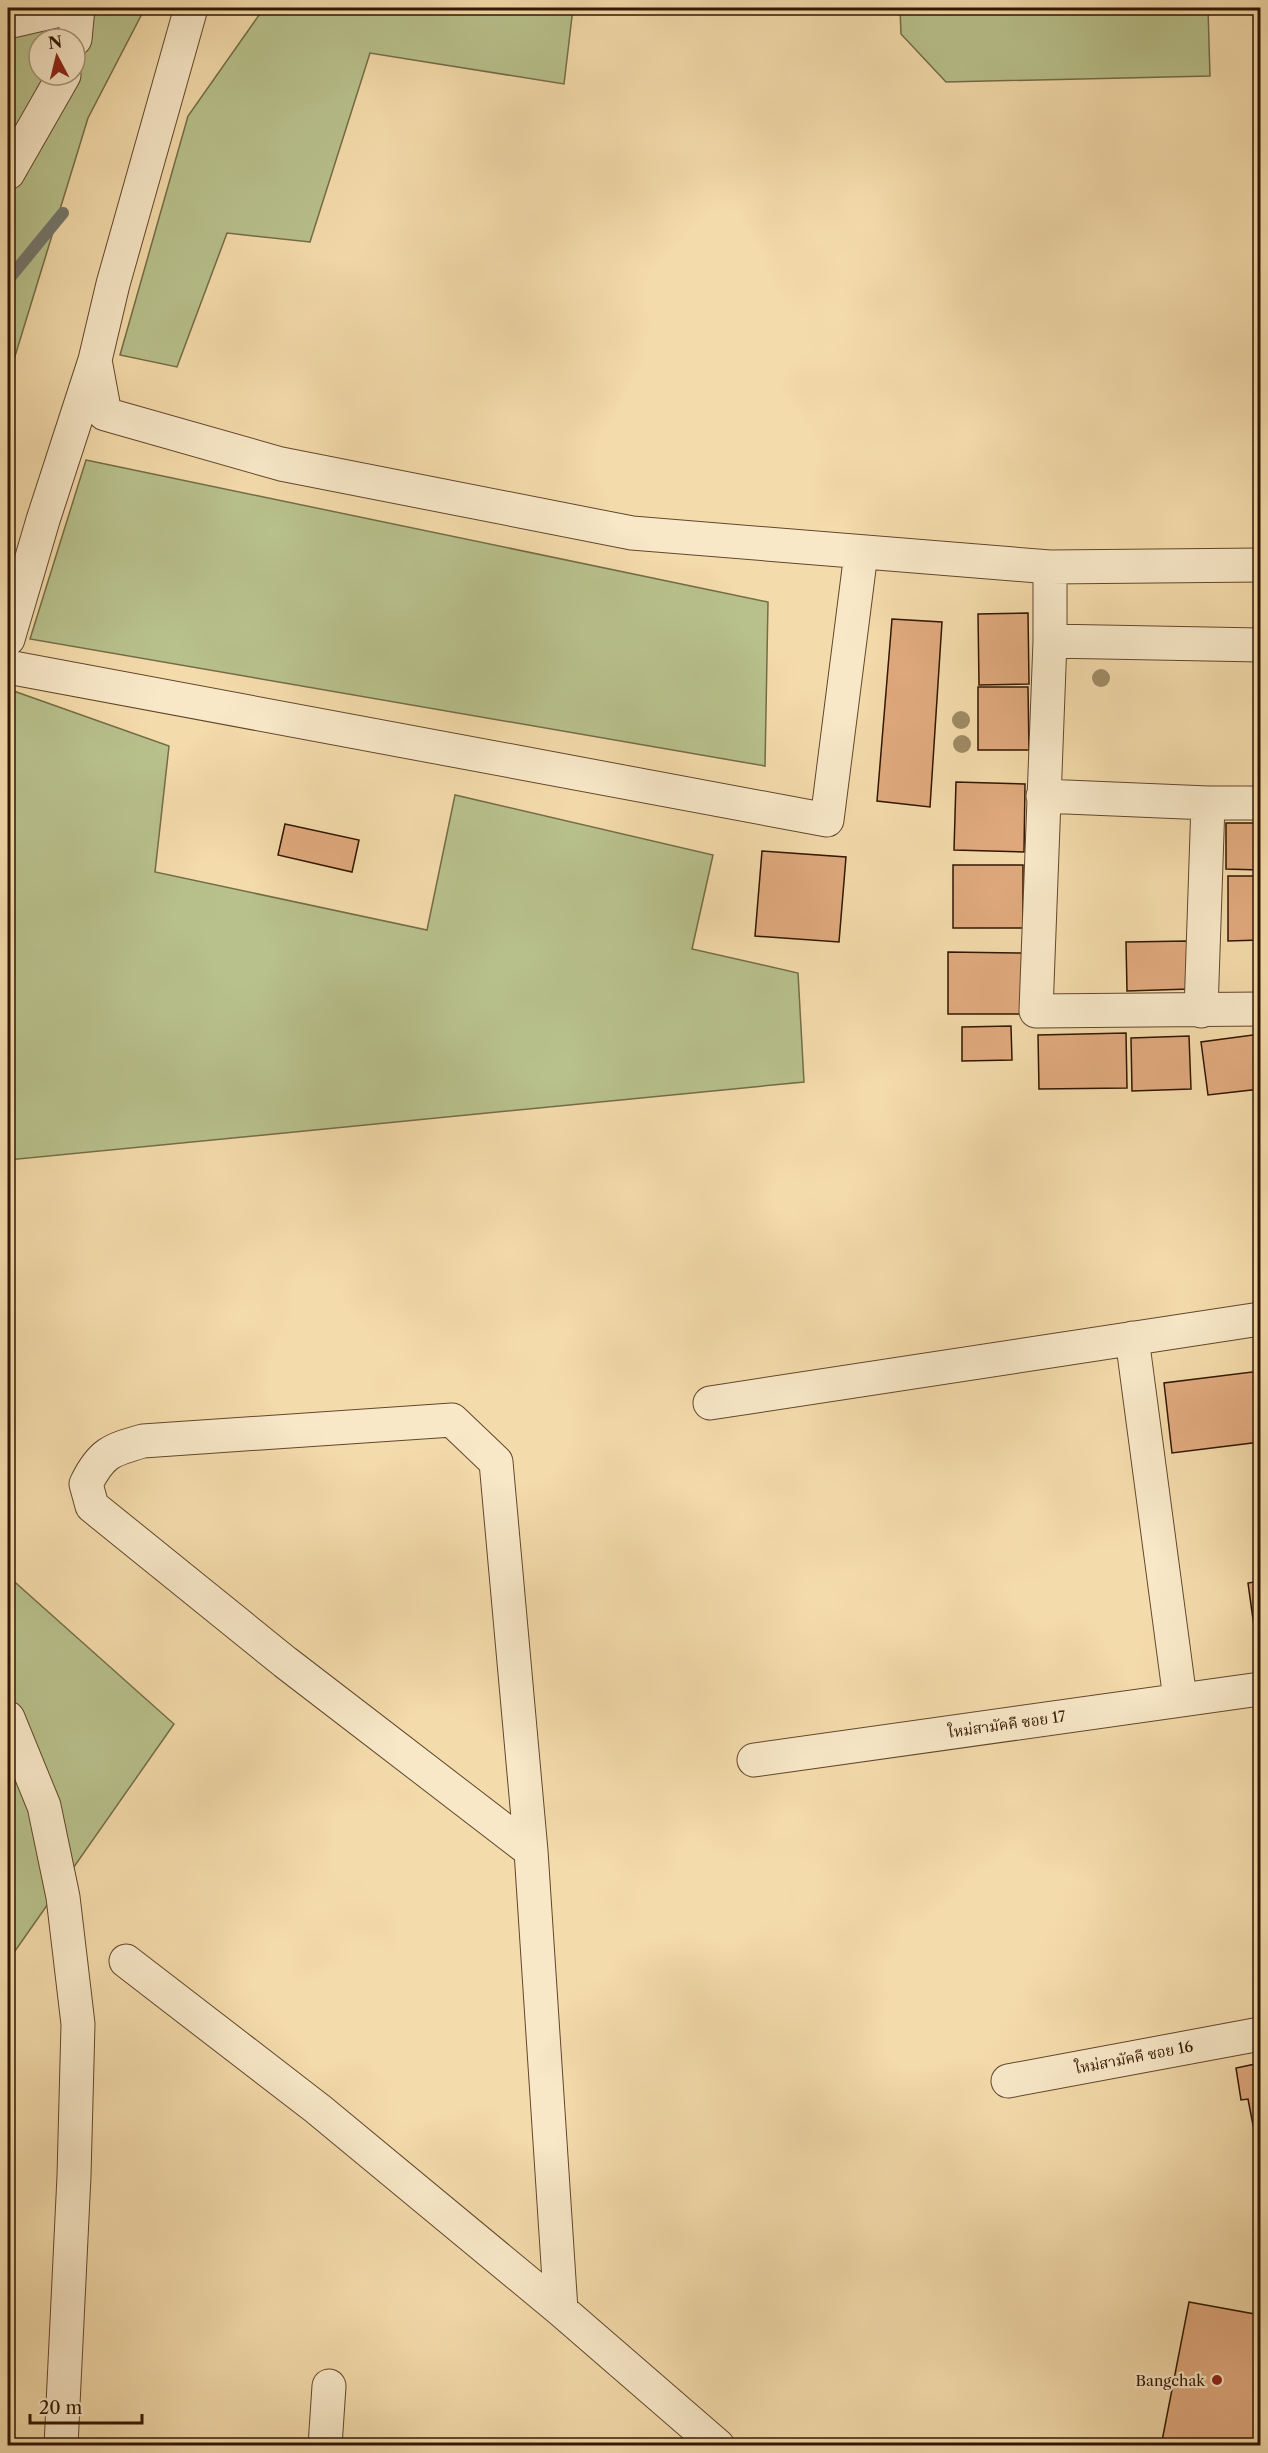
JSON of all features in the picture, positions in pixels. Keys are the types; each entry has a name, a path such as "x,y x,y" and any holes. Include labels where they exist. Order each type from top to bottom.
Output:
{"street":[{"path":"8,22 69,8"},
{"path":"76,27 78,8"},
{"path":"8,639 43,520 95,360 113,284 191,8"},
{"path":"8,173 57,87"},
{"path":"95,360 105,414 281,464 632,533 1050,567 1260,566"},
{"path":"8,667 827,820 861,553"},
{"path":"1050,567 1050,641 1036,1011 1260,1010"},
{"path":"1050,641 1260,645"},
{"path":"1043,795 1208,803 1260,803"},
{"path":"1201,1011 1208,803"},
{"path":"710,1403 1260,1319"},
{"path":"1132,1338 1180,1699"},
{"path":"531,1851 285,1662 92,1506 86,1484 95,1465 111,1450 143,1442 452,1420 496,1462 531,1851 561,2310"},
{"name":"ใหม่สามัคคี ซอย 17","path":"754,1760 1260,1689"},
{"path":"8,1718 44,1806 63,1897 78,2024 74,2176 61,2445"},
{"path":"126,1961 318,2109 561,2310 718,2445"},
{"name":"ใหม่สามัคคี ซอย 16","path":"1008,2081 1260,2034"},
{"path":"325,2445 329,2386"}],"green space":[{"path":"8,8 145,8 88,118 8,379"},
{"path":"264,8 573,8 564,84 370,53 310,242 227,233 177,367 120,355 188,116"},
{"path":"900,8 1208,8 1210,76 946,82 901,34"},
{"path":"86,460 768,602 765,766 30,639"},
{"path":"8,689 169,746 155,872 427,930 455,795 713,855 692,949 798,973 804,1082 8,1160"},
{"path":"8,1576 174,1724 8,1961"}],"building":[{"path":"1260,8 1260,140 1255,140"},
{"path":"1028,613 1029,684 979,685 978,614"},
{"path":"892,619 942,622 930,807 877,801"},
{"path":"978,687 1028,687 1029,750 978,750"},
{"path":"956,782 1025,784 1024,852 954,850"},
{"path":"1226,823 1260,823 1260,870 1226,869"},
{"path":"285,824 359,840 352,872 278,855"},
{"path":"762,851 846,857 839,942 755,936"},
{"path":"953,865 1023,865 1023,928 953,928"},
{"path":"1228,876 1260,876 1260,940 1228,941"},
{"path":"1188,941 1189,989 1127,991 1126,942"},
{"path":"948,952 1022,953 1022,1014 948,1014"},
{"path":"1011,1026 1012,1060 962,1061 962,1027"},
{"path":"1126,1033 1127,1088 1039,1089 1038,1035"},
{"path":"1260,1034 1260,1089 1208,1095 1201,1042"},
{"path":"1189,1036 1191,1089 1132,1091 1131,1038"},
{"path":"1260,1371 1260,1442 1172,1453 1164,1383"},
{"path":"1260,1581 1260,1648 1257,1648 1248,1583"},
{"path":"1260,2063 1260,2151 1258,2151 1248,2099 1241,2100 1236,2068"},
{"name":"Bangchak","path":"1189,2302 1260,2315 1260,2446 1161,2446"}],"waterway":[{"path":"8,280 63,213"}],"place":[{"name":"Bangchak","path":"1217,2380"}]}
